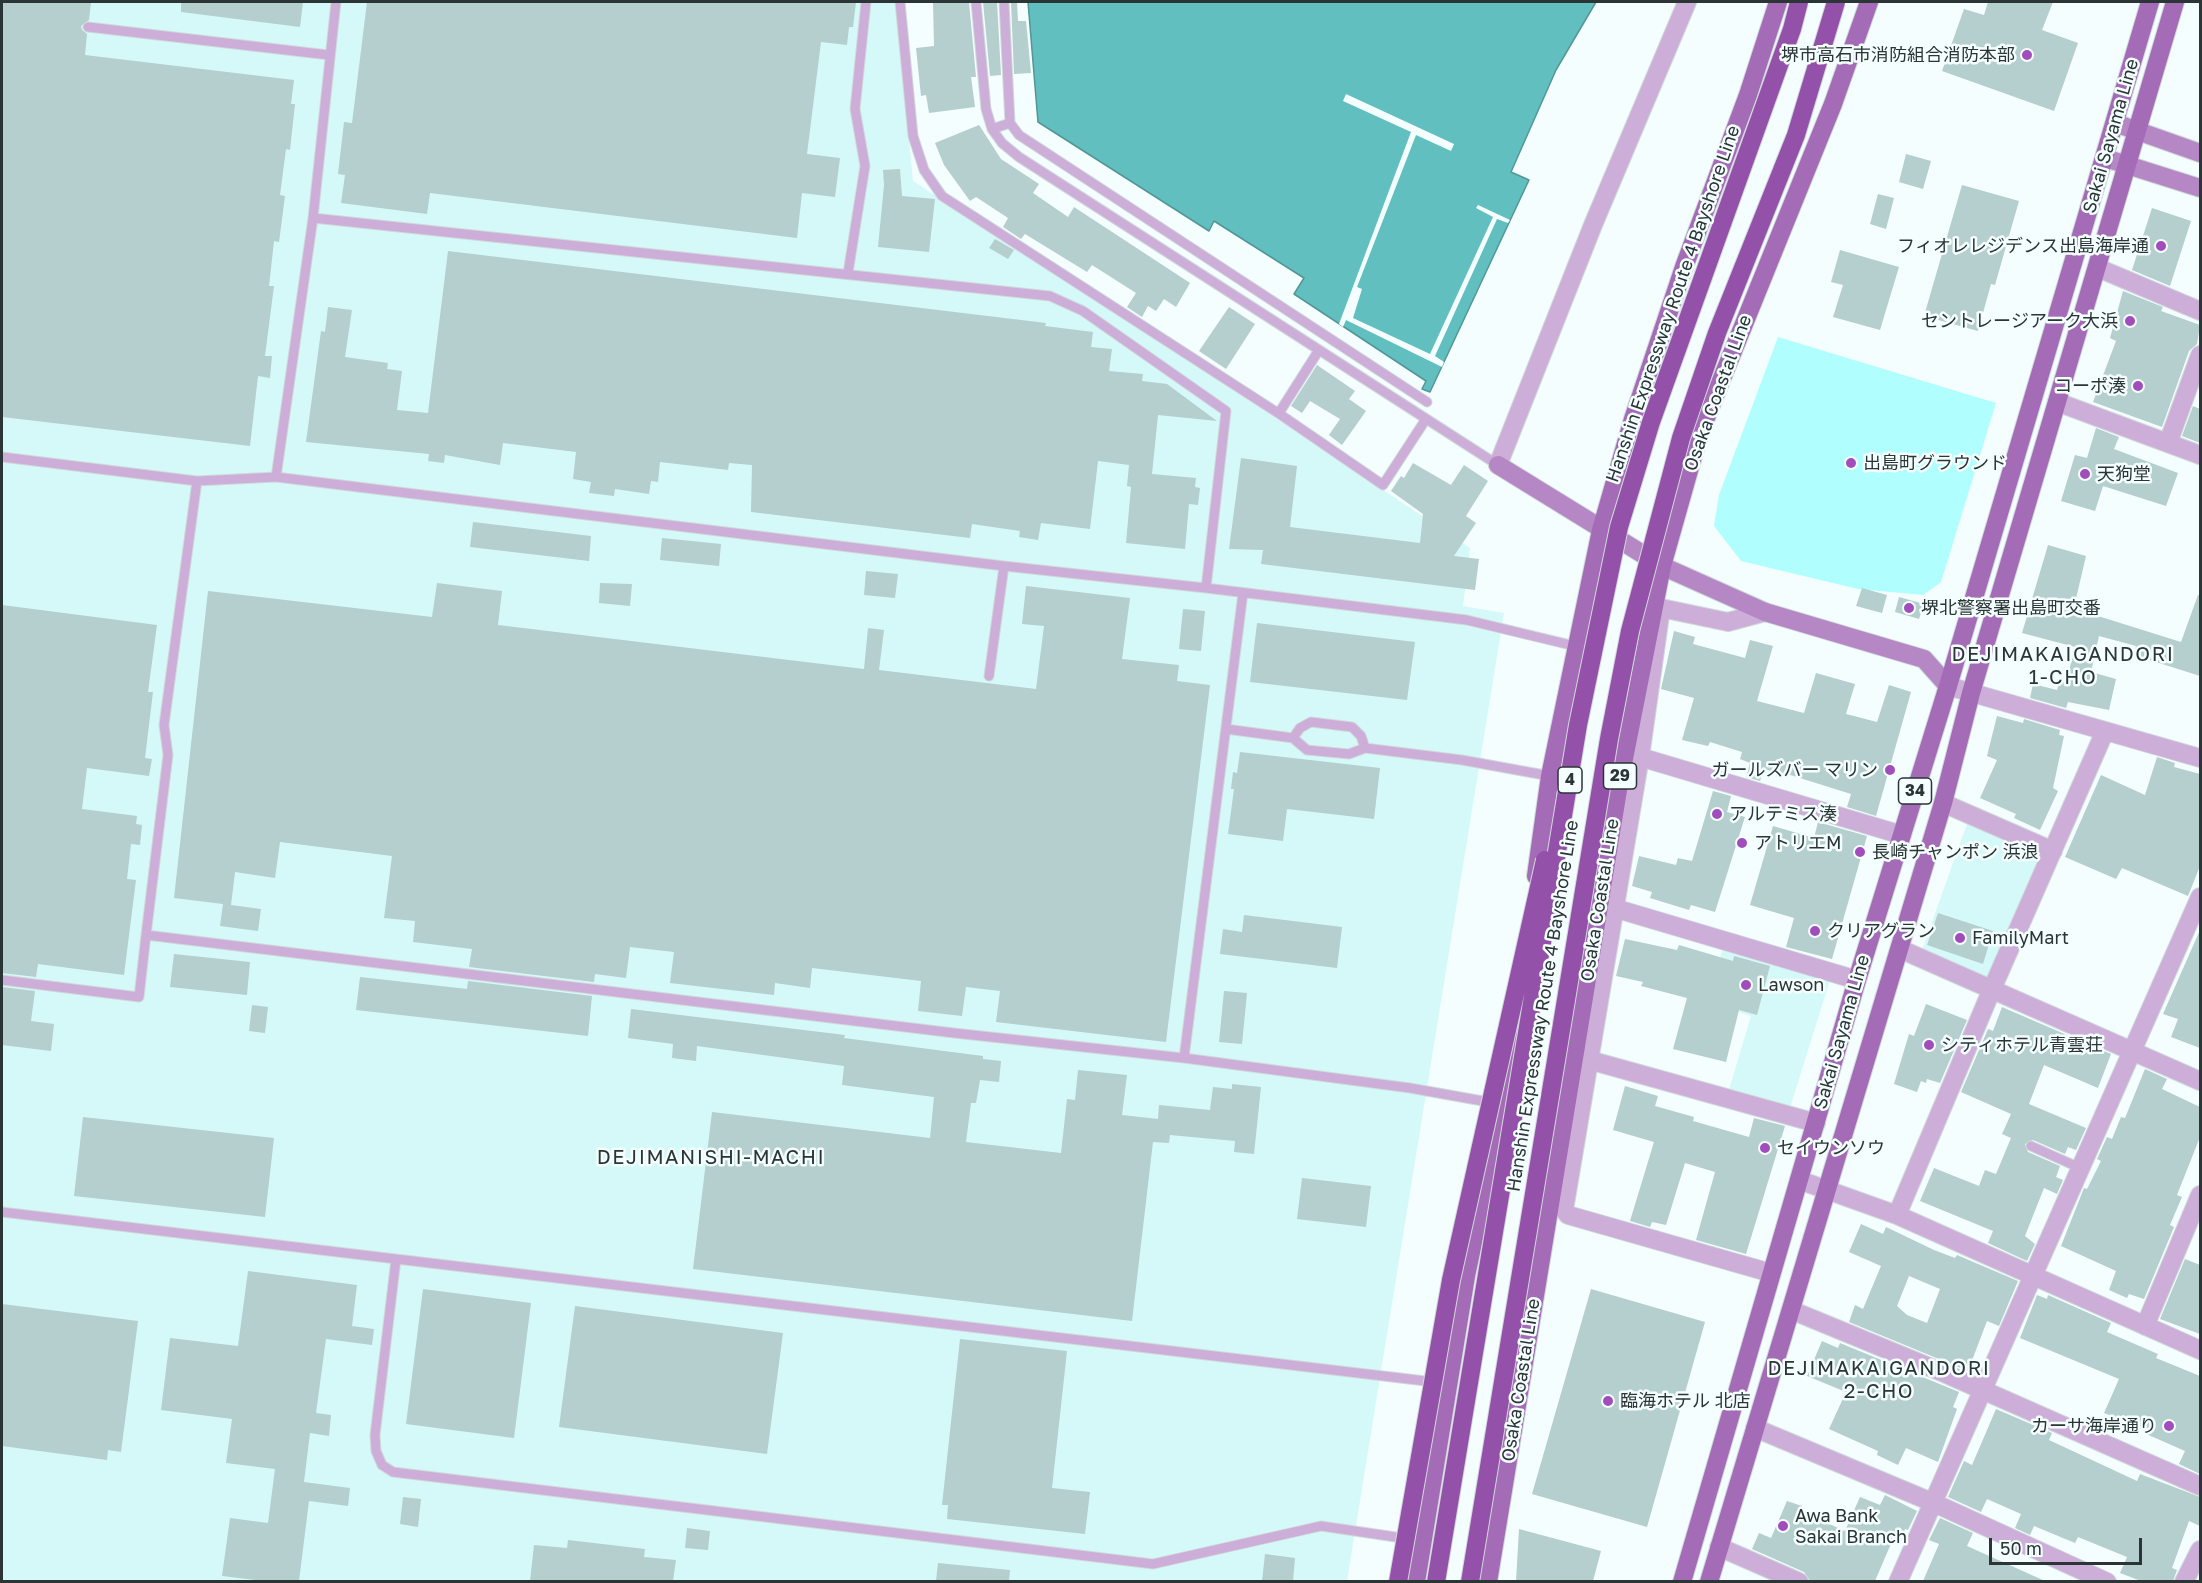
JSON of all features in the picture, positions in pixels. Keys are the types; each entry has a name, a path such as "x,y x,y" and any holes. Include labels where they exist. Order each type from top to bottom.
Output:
{"highway":[{"name":"Hanshin Expressway Route 4 Bayshore Line","path":"1436,1581 1578,725 1619,527 1651,422 1792,29 1799,2"},
{"name":"Hanshin Expressway Route 4 Bayshore Line","path":"1470,1581 1605,762 1630,631 1681,438 1717,333 1796,135 1836,2"},
{"path":"1398,1581 1451,1280 1502,1063 1563,775 1578,725"}],"main road":[{"path":"1416,1581 1466,1276 1502,1105 1550,776 1575,646 1601,531 1633,419 1673,299 1748,95 1778,2"},
{"name":"Osaka Coastal Line","path":"1488,1581 1619,784 1662,566 1699,435 1833,104 1869,2"},
{"name":"Sakai Sayama Line","path":"1682,1581 1857,980 1948,686 2150,2"},
{"name":"Sakai Sayama Line","path":"1709,1581 1944,803 1971,693 2175,2"}],"street":[{"path":"1687,2 1593,225 1498,465 1601,531 1662,566 1765,612 1924,659 1948,686 2200,758"},
{"path":"2115,123 2200,153"},
{"path":"2105,158 2200,188"},
{"path":"2098,268 2200,311"},
{"path":"2168,443 2200,355"},
{"path":"2057,402 2200,455"},
{"path":"1765,612 1728,622 1661,608 1640,758 1564,1210 1568,1215 1771,1273"},
{"path":"1897,1215 1992,989 2105,731"},
{"path":"1640,758 1902,835"},
{"path":"1944,803 2054,851"},
{"path":"1898,1581 2132,1049 2194,927 2200,897"},
{"path":"1614,908 1857,980"},
{"path":"1900,949 2132,1049 2200,1081"},
{"path":"1589,1060 1816,1123"},
{"path":"1799,1180 1827,1188 1897,1215 2200,1350"},
{"path":"2145,1326 2200,1195"},
{"path":"1791,1310 1982,1390 2200,1486"},
{"path":"1755,1428 1934,1503 2107,1581"},
{"path":"1719,1547 1799,1581"},
{"path":"2184,1581 2200,1550"}],"lane":[{"path":"276,477 313,218 336,2"},
{"path":"849,273 865,166 855,109 866,2"},
{"path":"900,2 913,135 924,170 942,196 1279,413 1383,485 1426,419"},
{"path":"976,2 986,109 992,129 1002,143 1018,157 1498,465"},
{"path":"1004,2 1010,123 1019,135 1427,402"},
{"path":"88,27 329,55"},
{"path":"992,129 1010,123"},
{"path":"313,218 1050,296 1083,311 1226,411 1206,588"},
{"path":"1279,413 1319,350"},
{"path":"2,457 197,481 276,477 1004,566 1206,588 1467,620 1575,646"},
{"path":"2,980 139,997 168,754 164,725 197,481"},
{"path":"988,676 1004,566"},
{"path":"1184,1058 1243,593"},
{"path":"1293,738 1300,728 1311,722 1352,727 1361,736 1365,748"},
{"path":"1226,729 1293,738 1307,750 1349,754 1365,748 1462,760 1550,776"},
{"path":"146,935 1184,1058 1410,1088 1502,1105"},
{"path":"2031,1146 2080,1168"},
{"path":"2,1212 1449,1384"},
{"path":"396,1259 375,1435 376,1451 382,1465 393,1472 1154,1564 1321,1526 1423,1542"}],"shaded area":[{"path":"2,2 896,2 913,181 1470,548 1463,606 1504,613 1347,1581 2,1582"},
{"path":"1028,2 1596,2 1556,70 1511,172 1529,180 1430,392 1422,389 1426,381 1294,294 1304,278 1214,221 1209,231 1038,122"},
{"path":"1778,337 1996,403 1941,582 1923,595 1858,589 1741,561 1714,526 1719,495"},
{"path":"1969,818 2047,852 1993,973 1986,977 1922,950"},
{"path":"1723,948 1830,980 1789,1111 1728,1093 1751,1016 1706,1002"}],"pier":[{"path":"1346,94 1454,144 1451,151 1416,135 1357,287 1362,289 1353,318 1430,354 1493,217 1476,208 1478,205 1510,220 1508,223 1497,219 1435,356 1444,362 1442,367 1346,320 1343,327 1339,324 1411,132 1343,101"}],"building":[{"path":"2,2 91,2 89,20 81,26 87,34 85,55 294,80 291,104 295,104 290,150 286,149 280,195 285,196 279,242 274,241 269,286 274,286 265,356 272,356 270,378 258,376 250,446 2,417"},
{"path":"181,2 303,2 300,27 181,12"},
{"path":"367,2 856,2 853,27 849,27 847,45 821,42 807,154 840,158 835,197 802,193 797,238 430,193 427,214 341,203 345,175 338,174 344,122 352,123"},
{"path":"933,2 969,2 976,77 971,77 975,107 929,113 926,95 921,96 916,48 934,46"},
{"path":"983,2 997,2 1001,75 990,76"},
{"path":"1011,2 1017,2 1018,21 1026,21 1031,73 1014,74"},
{"path":"1988,2 2053,2 2042,30 2078,43 2054,111 1942,71 1964,9 1984,15"},
{"path":"979,125 1001,159 1039,184 1033,193 1068,217 1074,207 1190,283 1176,307 1164,299 1156,311 1148,306 1142,317 1127,307 1136,293 1092,265 1087,272 1025,234 1021,239 1003,227 1008,218 976,197 970,201 944,165 935,143"},
{"path":"1906,154 1931,161 1923,189 1899,182"},
{"path":"900,169 902,196 935,199 929,252 878,247 884,185 883,170"},
{"path":"1962,185 2019,201 1995,285 1991,284 1978,331 1924,316"},
{"path":"1878,194 1894,198 1886,229 1870,224"},
{"name":"フィオレレジデンス出島海岸通","path":"2152,208 2191,221 2170,286 2132,270"},
{"path":"995,239 1014,250 1008,259 989,248"},
{"path":"1840,250 1899,267 1880,330 1833,317 1843,285 1831,282"},
{"path":"448,251 1046,323 1045,326 1093,332 1091,347 1112,349 1109,371 1143,374 1142,381 1167,384 1217,421 1158,415 1152,474 1196,478 1195,487 1200,488 1198,505 1189,504 1185,549 1126,543 1131,487 1127,486 1129,465 1098,461 1090,529 1041,523 1038,540 1019,537 1020,531 972,524 970,538 751,512 752,465 729,463 728,470 660,462 658,482 651,481 649,494 615,489 614,496 589,493 591,482 573,479 576,452 503,443 500,465 445,455 444,463 428,461 429,454 306,442 321,331 325,332 328,307 352,310 345,357 388,363 387,369 402,371 397,410 428,413"},
{"path":"2123,291 2163,307 2161,311 2200,325 2197,344 2189,351 2162,427 2093,402 2116,341 2110,338"},
{"path":"1229,307 1255,324 1226,369 1199,351"},
{"path":"1317,365 1355,391 1349,399 1366,411 1342,445 1329,435 1340,419 1310,401 1302,413 1291,406"},
{"path":"2193,406 2200,409 2200,443 2182,436"},
{"path":"2096,428 2119,437 2114,449 2178,473 2166,506 2103,486 2095,511 2061,501 2075,455 2087,458"},
{"path":"1241,458 1297,466 1290,527 1420,543 1423,514 1391,491 1401,476 1404,478 1413,463 1451,485 1464,465 1488,481 1466,516 1476,523 1454,556 1479,559 1475,590 1261,564 1263,550 1229,549"},
{"path":"473,522 591,536 589,561 470,547"},
{"path":"662,538 721,544 719,566 660,560"},
{"path":"2048,545 2086,556 2074,607 2099,613 2098,616 2181,642 2198,595 2200,595 2200,676 2134,655 2136,646 2099,636 2091,672 2116,679 2109,710 2068,702 2066,708 2030,698 2033,684 2057,690 2059,681 2066,683 2075,647 2022,633"},
{"path":"866,571 898,574 895,598 864,595"},
{"path":"437,583 502,591 498,625 864,669 868,628 884,630 879,670 1036,689 1044,626 1022,624 1026,586 1130,598 1122,659 1179,665 1177,681 1210,685 1166,1042 996,1022 1000,991 966,987 962,1016 918,1011 921,981 812,968 810,988 775,983 774,995 670,983 674,952 630,947 626,978 595,974 594,982 469,967 472,949 413,942 415,921 384,918 392,856 280,842 275,878 235,872 231,905 261,909 258,931 220,926 223,904 174,898 208,591 432,617"},
{"path":"600,583 632,584 630,606 599,603"},
{"path":"1862,588 1887,595 1882,613 1856,606"},
{"path":"1899,597 1924,604 1919,619 1895,612"},
{"path":"2,605 157,625 148,692 153,692 145,758 152,759 149,776 87,768 82,809 137,816 136,824 142,825 140,845 131,844 127,879 136,880 124,975 38,964 36,977 2,973"},
{"path":"1183,609 1205,611 1201,651 1179,649"},
{"path":"1257,623 1415,642 1407,700 1250,682"},
{"path":"1674,631 1695,637 1693,644 1745,658 1750,640 1773,646 1757,701 1804,713 1816,673 1855,684 1846,714 1877,722 1889,685 1911,692 1876,816 1847,807 1851,794 1764,769 1760,781 1746,777 1750,763 1740,759 1742,752 1710,742 1708,746 1682,740 1694,698 1661,689"},
{"path":"1997,716 2023,723 2024,719 2060,730 2059,735 2064,736 2053,788 2058,791 2040,830 2014,818 2016,814 1980,798 1997,760 1987,756"},
{"path":"1240,752 1380,768 1374,819 1287,809 1283,841 1228,834 1234,789 1231,789 1233,772 1237,773"},
{"path":"2157,757 2175,763 2174,767 2200,774 2200,866 2188,896 2122,868 2116,879 2065,857 2101,775 2145,795"},
{"path":"1713,791 1731,796 1727,812 1745,817 1715,912 1691,905 1689,910 1650,898 1652,892 1632,886 1639,856 1676,865 1678,858 1692,861"},
{"path":"1818,822 1867,836 1832,959 1786,947 1794,918 1750,905 1773,826 1814,838"},
{"name":"FamilyMart","path":"1938,913 1993,931 1983,964 1927,945"},
{"path":"1244,915 1342,927 1337,968 1220,954 1223,929 1242,932"},
{"path":"2200,930 2200,1048 2171,1037 2178,1019 2163,1014"},
{"path":"1625,939 1677,950 1679,945 1733,961 1734,956 1770,966 1757,1015 1739,1010 1726,1062 1673,1049 1687,998 1641,986 1643,982 1616,976"},
{"path":"174,954 250,962 247,995 170,987"},
{"path":"360,977 467,989 468,981 592,996 588,1036 356,1010"},
{"path":"2,987 35,991 31,1021 54,1024 51,1051 2,1045"},
{"path":"1224,991 1247,993 1242,1044 1219,1042"},
{"path":"1926,1004 1967,1020 1940,1083 1927,1079 1926,1083 1921,1081 1917,1092 1894,1084 1909,1034 1914,1036"},
{"path":"252,1005 268,1007 265,1033 249,1031"},
{"path":"2002,1007 2111,1054 2098,1088 2044,1065 2029,1104 2086,1128 2076,1150 2068,1147 2065,1154 2033,1140 2025,1144 2028,1152 2060,1166 2056,1177 2063,1180 2057,1194 2044,1188 2025,1236 2035,1244 2027,1261 1988,1243 1993,1231 1920,1201 1934,1168 1979,1186 1985,1170 1996,1174 2011,1138 2002,1134 2011,1114 1961,1092 1988,1029 1993,1031"},
{"path":"631,1009 845,1035 844,1038 983,1056 983,1059 1001,1061 999,1082 980,1080 976,1103 971,1103 966,1142 1061,1153 1067,1099 1075,1100 1078,1070 1127,1075 1122,1115 1158,1119 1159,1105 1210,1110 1213,1087 1232,1089 1232,1084 1261,1087 1254,1154 1234,1152 1235,1141 1170,1135 1169,1143 1153,1142 1132,1321 693,1269 712,1112 930,1138 934,1097 842,1085 844,1066 697,1046 696,1061 672,1058 673,1044 628,1038"},
{"path":"2145,1069 2167,1079 2162,1089 2200,1107 2200,1137 2177,1195 2182,1197 2170,1225 2174,1227 2144,1299 2129,1294 2127,1298 2109,1290 2116,1271 2061,1246 2084,1188 2087,1189 2101,1161 2097,1159 2107,1137 2112,1139 2121,1117 2125,1118"},
{"path":"1625,1086 1658,1096 1655,1106 1694,1117 1693,1121 1749,1137 1754,1118 1785,1126 1746,1254 1696,1240 1715,1172 1685,1163 1666,1225 1652,1222 1650,1227 1630,1221 1654,1142 1613,1130"},
{"path":"83,1117 274,1138 265,1217 74,1196"},
{"path":"1302,1178 1371,1186 1366,1227 1297,1219"},
{"path":"1861,1224 1883,1234 1886,1227 1934,1250 1955,1258 1957,1255 2018,1281 1999,1326 1987,1321 1968,1371 1849,1322 1855,1305 1863,1309 1881,1266 1849,1252","holes":["1909,1276 1940,1289 1927,1323 1907,1315 1897,1306"]},
{"path":"2185,1259 2200,1265 2200,1334 2160,1319"},
{"path":"248,1271 357,1285 352,1326 374,1329 372,1345 326,1339 316,1413 331,1415 329,1436 310,1433 304,1482 350,1488 348,1506 309,1501 299,1581 264,1581 222,1576 230,1518 268,1523 275,1469 226,1463 232,1419 161,1410 170,1338 238,1346"},
{"path":"423,1289 531,1303 514,1438 406,1424"},
{"path":"1591,1289 1705,1322 1647,1527 1532,1494"},
{"path":"2037,1295 2047,1299 2048,1295 2111,1323 2107,1332 2158,1354 2156,1358 2200,1376 2200,1474 2179,1464 2185,1451 2144,1433 2146,1430 2104,1413 2119,1379 2020,1338"},
{"path":"2,1304 138,1321 121,1452 108,1450 107,1460 2,1446"},
{"path":"575,1306 783,1333 767,1454 559,1427"},
{"path":"960,1339 1067,1351 1052,1488 1090,1492 1085,1534 947,1519 948,1505 942,1505"},
{"path":"1822,1341 1838,1348 1840,1343 1959,1392 1953,1407 1957,1409 1938,1462 1906,1448 1898,1465 1877,1455 1878,1451 1829,1429 1846,1392 1807,1376"},
{"path":"1996,1409 2052,1433 2049,1440 2137,1481 2140,1474 2200,1497 2200,1526 2189,1521 2172,1568 2177,1570 2173,1581 2141,1581 2120,1573 2127,1557 2078,1537 2075,1543 2034,1526 2030,1535 2015,1528 2021,1514 1987,1499 1981,1512 1948,1497 1964,1461 1972,1465"},
{"path":"1885,1495 1917,1511 1903,1535 1896,1532 1875,1581 1810,1581 1804,1572 1752,1549 1759,1533 1771,1538 1787,1501 1802,1506 1800,1511 1845,1531 1860,1497 1880,1505"},
{"path":"403,1497 421,1499 418,1527 400,1524"},
{"path":"1940,1518 1973,1533 1967,1546 2045,1581 1923,1581 1939,1544 1929,1540"},
{"path":"687,1528 710,1531 708,1550 685,1548"},
{"path":"1519,1529 1601,1551 1593,1581 1516,1581"},
{"path":"568,1540 645,1549 644,1557 676,1560 673,1581 530,1581 534,1545 567,1548"},
{"path":"1265,1554 1295,1558 1293,1581 1262,1581"},
{"path":"938,1563 1010,1570 1009,1581 936,1581"}],"place":[{"name":"堺市高石市消防組合消防本部","path":"2027,55"},
{"name":"フィオレレジデンス出島海岸通","path":"2161,246"},
{"name":"セントレージアーク大浜","path":"2130,321"},
{"name":"コーポ湊","path":"2138,386"},
{"name":"出島町グラウンド","path":"1851,463"},
{"name":"天狗堂","path":"2085,474"},
{"name":"堺北警察署出島町交番","path":"1909,608"},
{"name":"ガールズバー マリン","path":"1890,770"},
{"name":"アルテミス湊","path":"1717,814"},
{"name":"アトリエM","path":"1742,843"},
{"name":"長崎チャンポン 浜浪","path":"1860,852"},
{"name":"クリアグラン","path":"1815,931"},
{"name":"FamilyMart","path":"1960,938"},
{"name":"Lawson","path":"1746,985"},
{"name":"シティホテル青雲荘","path":"1929,1045"},
{"name":"セイウンソウ","path":"1765,1148"},
{"name":"臨海ホテル 北店","path":"1608,1401"},
{"name":"カーサ海岸通り","path":"2169,1426"},
{"name":"Awa Bank Sakai Branch","path":"1783,1526"}],"district":[{"name":"DEJIMAKAIGANDORI 1-CHO","path":"2063,666"},
{"name":"DEJIMANISHI-MACHI","path":"711,1158"},
{"name":"DEJIMAKAIGANDORI 2-CHO","path":"1879,1380"}]}
